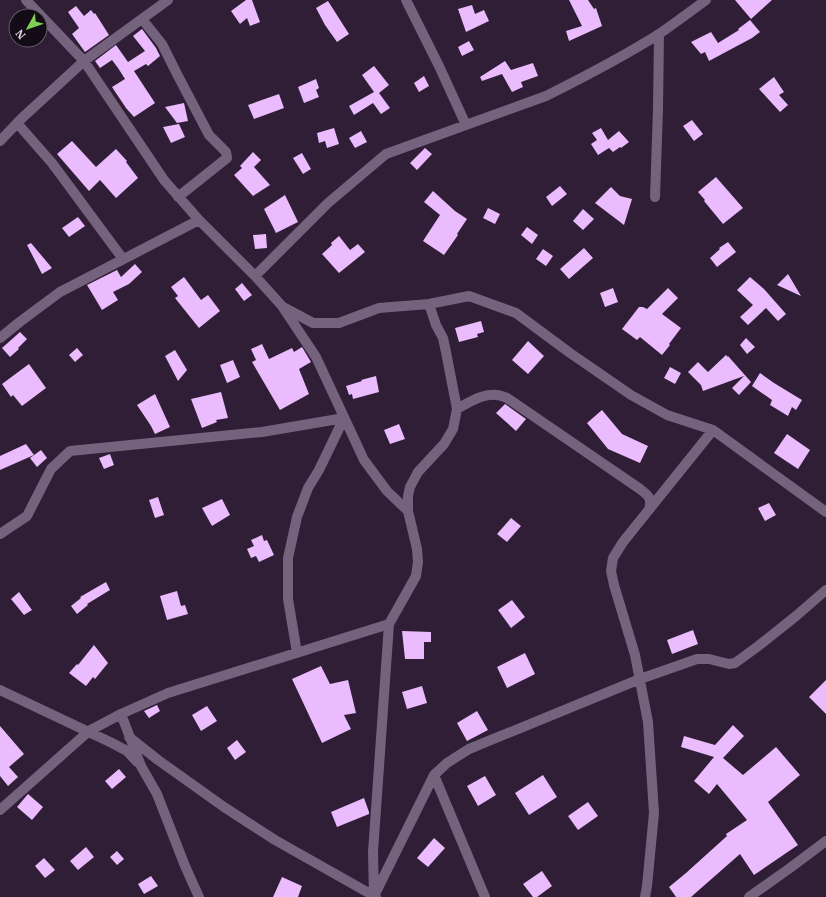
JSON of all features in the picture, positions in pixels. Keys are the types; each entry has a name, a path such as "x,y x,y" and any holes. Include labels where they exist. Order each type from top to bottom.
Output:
{"street":[{"path":"26,0 84,61 164,180 178,197 199,220 256,276 282,306 316,357 364,460 387,492 408,511"},
{"path":"406,0 466,125"},
{"path":"256,276 328,203 386,154 546,96 571,84 659,34 706,0"},
{"path":"0,140 84,61 165,1"},
{"path":"142,19 162,44 209,135 226,152 227,158 178,197"},
{"path":"655,197 659,34"},
{"path":"17,123 52,163 123,259"},
{"path":"0,338 21,320 60,292 199,220"},
{"path":"282,306 313,323 339,322 379,308 428,304 469,296 516,313 570,353 631,395 667,415 713,430 826,512"},
{"path":"374,897 373,852 389,624 416,576 418,562 417,549 408,511 408,496 410,487 418,472 444,444 453,429 457,409 443,338 428,304"},
{"path":"457,409 482,396 497,395 507,398 640,489 648,496 651,503 649,510"},
{"path":"0,534 27,516 51,469 70,451 262,432 344,418"},
{"path":"297,653 288,599 288,558 297,517 308,488 319,470 344,418"},
{"path":"645,897 648,886 654,813 648,722 635,655 611,571 613,558 623,542 713,430"},
{"path":"374,897 434,775 447,763 469,749 640,679 697,659 709,659 729,664 735,663 763,643 826,590"},
{"path":"0,810 89,731 121,714 168,693 389,624"},
{"path":"0,690 120,747 141,766"},
{"path":"121,714 141,766 157,794 185,866 200,897"},
{"path":"129,737 158,760 224,807 280,843 374,897"},
{"path":"434,775 485,897"},
{"path":"749,897 826,841"}],"building":[{"path":"246,0 252,0 260,22 250,26 247,18 240,24 231,11"},
{"path":"569,0 588,0 594,9 596,8 602,26 569,41 566,31 582,26"},
{"path":"735,0 772,0 751,19"},
{"path":"328,1 349,34 337,42 325,25 316,8"},
{"path":"472,5 475,14 484,10 489,21 466,32 458,9"},
{"path":"76,6 84,16 91,10 94,14 95,13 109,35 85,52 72,34 79,28 68,12"},
{"path":"750,20 760,32 752,38 709,61 705,52 701,54 691,42 711,32 718,43 739,30 738,29"},
{"path":"142,29 160,56 148,66 146,64 134,71 155,103 134,117 112,87 125,79 118,68 112,60 100,68 95,61 116,45 128,62 145,51 133,36"},
{"path":"469,41 474,50 462,56 458,47"},
{"path":"505,61 511,70 533,63 538,76 521,82 523,87 512,92 502,74 482,81 480,77"},
{"path":"374,66 389,85 379,93 390,108 381,114 373,103 354,115 349,106 374,92 362,75"},
{"path":"424,76 429,86 419,92 414,83"},
{"path":"774,77 784,92 779,95 788,105 780,112 759,89"},
{"path":"316,79 319,88 316,90 319,97 304,103 298,87"},
{"path":"279,94 284,108 254,119 248,105"},
{"path":"184,103 188,121 177,123 165,107"},
{"path":"692,120 703,134 694,141 683,126"},
{"path":"179,124 185,137 171,143 163,127"},
{"path":"334,128 339,144 327,148 325,141 319,143 317,133"},
{"path":"601,128 608,140 619,131 629,142 613,152 609,148 598,155 591,144 597,140 592,133"},
{"path":"361,131 367,142 355,148 349,138"},
{"path":"72,141 96,167 116,149 127,161 126,162 138,178 116,198 100,180 89,191 57,154"},
{"path":"425,148 432,154 417,170 410,163"},
{"path":"253,152 261,160 254,167 270,185 253,196 234,175 242,168 240,166"},
{"path":"302,153 311,169 303,174 293,158"},
{"path":"716,177 743,208 723,224 698,192"},
{"path":"560,186 567,194 552,206 546,197"},
{"path":"611,187 620,196 632,199 624,225 595,203"},
{"path":"433,191 455,211 467,219 444,255 423,241 440,215 424,202"},
{"path":"285,195 298,222 276,233 264,209"},
{"path":"488,208 500,214 495,224 483,218"},
{"path":"583,209 594,219 583,230 573,221"},
{"path":"78,217 85,226 69,237 62,228"},
{"path":"527,227 538,235 532,244 521,235"},
{"path":"266,234 267,248 255,249 253,235"},
{"path":"339,236 350,250 358,244 365,252 339,273 322,254"},
{"path":"728,242 736,252 717,267 710,258 720,249 719,248"},
{"path":"31,243 52,268 42,274 27,245"},
{"path":"584,248 593,258 569,279 560,269"},
{"path":"543,249 553,256 546,266 536,259"},
{"path":"135,264 142,272 129,284 113,292 118,300 102,310 87,285 117,270 121,277"},
{"path":"788,274 801,296 777,285"},
{"path":"184,277 201,300 208,295 220,311 199,328 175,298 178,296 171,287"},
{"path":"750,277 764,289 786,314 778,321 766,308 748,325 740,317 753,305 737,290"},
{"path":"242,283 252,295 244,301 235,289"},
{"path":"613,288 618,302 605,307 600,293"},
{"path":"668,288 678,298 662,314 681,328 662,355 640,337 637,340 622,329 639,307 647,309"},
{"path":"481,321 484,332 477,334 478,337 459,342 455,328"},
{"path":"20,332 27,339 10,357 2,348"},
{"path":"746,338 755,347 747,354 740,345"},
{"path":"528,341 544,356 528,374 512,360"},
{"path":"262,344 269,359 292,348 294,352 302,347 311,362 299,369 309,394 280,410 252,362 256,360 251,349"},
{"path":"77,348 83,355 75,362 69,355"},
{"path":"175,350 187,370 178,381 165,356"},
{"path":"726,355 751,382 739,395 732,388 744,376 703,391 701,385 688,372 698,362 708,372"},
{"path":"233,360 240,377 227,383 220,365"},
{"path":"29,364 46,388 22,406 13,395 11,397 2,384"},
{"path":"670,367 681,373 675,384 664,378"},
{"path":"760,373 802,400 796,410 792,407 788,416 770,405 772,400 752,386"},
{"path":"376,376 379,392 353,399 352,394 349,395 346,386"},
{"path":"221,392 228,418 216,420 217,422 202,428 191,399"},
{"path":"155,394 170,427 155,434 137,405"},
{"path":"505,404 526,419 516,431 496,413"},
{"path":"602,410 622,434 648,446 640,463 608,449 587,423"},
{"path":"399,424 405,439 390,444 384,430"},
{"path":"787,434 810,450 798,469 774,453"},
{"path":"26,444 34,455 0,470 0,456"},
{"path":"41,450 47,458 37,467 30,458"},
{"path":"110,454 114,465 104,469 99,458"},
{"path":"158,497 164,515 155,518 149,500"},
{"path":"222,499 230,515 212,526 202,508"},
{"path":"769,503 776,515 765,521 758,508"},
{"path":"511,518 521,526 507,542 497,534"},
{"path":"262,535 264,541 267,540 274,555 259,562 256,556 251,558 247,549 254,546 251,540"},
{"path":"106,582 110,590 87,604 88,605 77,614 71,606 81,598 80,597"},
{"path":"177,591 181,606 185,605 188,614 167,620 160,596"},
{"path":"19,592 32,610 24,615 11,599"},
{"path":"512,600 525,617 511,628 498,610"},
{"path":"693,630 698,644 672,654 667,640"},
{"path":"402,631 431,632 431,642 424,642 424,659 405,659"},
{"path":"94,645 108,663 95,679 93,677 86,686 69,673 77,664 78,665"},
{"path":"525,653 535,674 507,688 497,667"},
{"path":"321,666 330,684 348,680 356,713 344,715 351,729 322,743 292,679"},
{"path":"826,680 826,714 809,697"},
{"path":"422,686 427,703 407,709 402,692"},
{"path":"157,705 160,711 149,718 144,711"},
{"path":"207,706 217,721 201,731 192,715"},
{"path":"477,711 488,730 467,741 457,723"},
{"path":"733,725 744,736 723,758 743,775 776,747 800,775 768,802 798,845 754,875 740,854 691,897 676,897 669,887 727,836 726,834 747,820 717,784 709,794 694,781 714,757 681,747 684,736 715,745"},
{"path":"0,726 24,754 9,767 18,777 8,786 0,776"},
{"path":"237,740 246,752 235,760 227,748"},
{"path":"119,769 126,777 112,789 105,781"},
{"path":"543,775 557,797 529,815 515,793"},
{"path":"485,776 496,795 478,806 467,786"},
{"path":"28,794 43,807 32,820 17,807"},
{"path":"364,798 369,814 337,827 331,812"},
{"path":"588,802 598,816 578,830 568,816"},
{"path":"434,838 445,848 428,867 417,858"},
{"path":"86,847 94,857 78,870 70,861"},
{"path":"117,851 124,859 117,865 110,857"},
{"path":"44,858 55,870 45,878 35,866"},
{"path":"542,871 552,886 537,897 533,897 523,884"},
{"path":"151,876 158,886 144,894 138,884"},
{"path":"282,877 302,886 298,897 273,897"}]}
